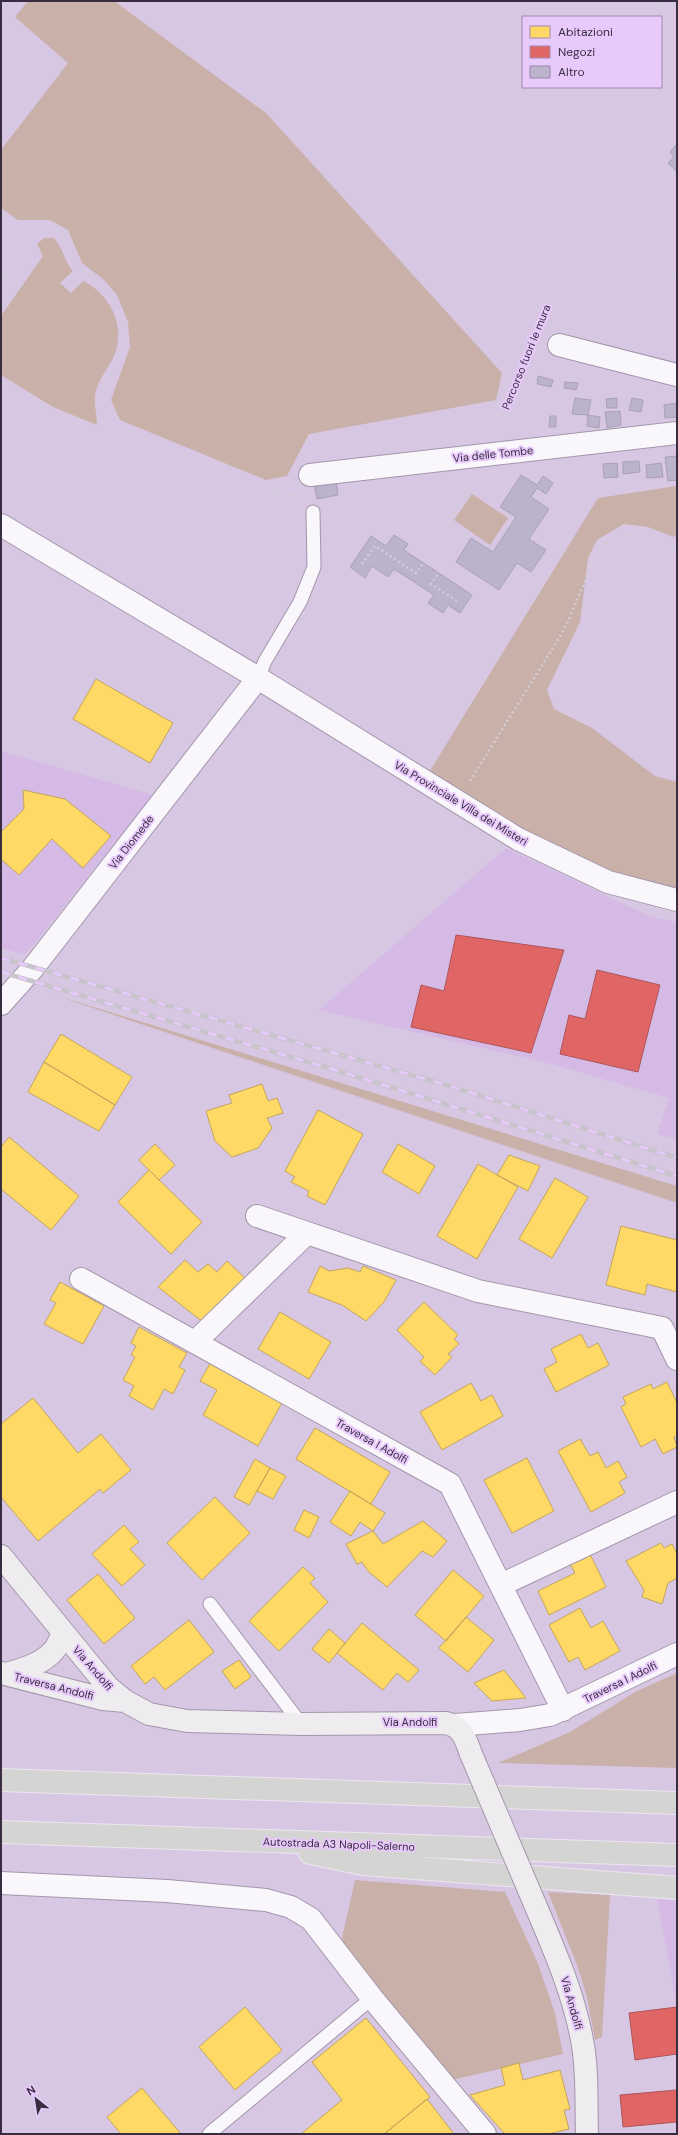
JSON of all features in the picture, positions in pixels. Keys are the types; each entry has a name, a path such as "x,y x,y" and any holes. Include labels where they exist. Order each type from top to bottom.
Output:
{"highway":[{"path":"1,1780 677,1803"},
{"name":"Autostrada A3 Napoli-Salerno","path":"1,1832 677,1856"},
{"path":"248,1841 363,1864 677,1888"}],"street":[{"path":"559,345 677,375"},
{"name":"Via delle Tombe","path":"310,475 677,433"},
{"name":"Via Provinciale Villa dei Misteri","path":"1,525 258,678 518,839 608,882 677,900"},
{"name":"Via Diomede","path":"1,1004 33,968 258,678"},
{"path":"256,1216 478,1291 662,1328 677,1359"},
{"path":"195,1342 307,1233"},
{"name":"Traversa I Adolfi","path":"82,1279 450,1484 563,1710"},
{"path":"501,1585 677,1502"},
{"name":"Via Andolfi","path":"1,1556 108,1687 125,1701 149,1714 187,1721 301,1724 401,1721 446,1722 455,1725 465,1738 472,1754 561,1966 576,2010 582,2042 587,2134"},
{"name":"Traversa Andolfi","path":"3,1674 31,1666 52,1654 61,1640 62,1631"},
{"name":"Traversa I Adolfi","path":"455,1725 538,1717 563,1710 677,1654"},
{"name":"Traversa Andolfi","path":"3,1674 103,1699 125,1701"},
{"path":"1,1883 167,1890 266,1900 291,1907 310,1919 372,1998 485,2134"}],"lane":[{"path":"258,678 265,661 300,602 314,567 313,512"},
{"path":"210,1604 301,1724"},
{"path":"209,2134 372,1998"}],"path":[{"path":"650,16 664,1"},
{"path":"572,100 584,88"},
{"path":"1,284 36,234 48,227 61,231 71,259 80,268 99,280 114,303 124,329 118,356 100,396 105,422 274,492 296,496"},
{"name":"Percorso fuori le mura","path":"465,432 497,420 508,410 542,324 554,283 560,277 677,275"},
{"path":"274,492 310,475"},
{"path":"457,601 431,584 466,535 447,523 471,488 471,481"},
{"path":"456,801 564,630 597,554 612,538 638,533 677,549"},
{"path":"362,564 375,546 416,573 428,557 443,567"}],"shaded area":[{"path":"28,1 114,1 266,113 502,373 496,400 309,434 287,476 266,480 120,420 111,400 130,347 128,322 117,295 103,279 82,263 68,230 50,220 18,220 1,208 1,150 68,63 15,17"},
{"path":"44,238 54,238 60,246 73,271 60,283 71,293 83,281 92,286 106,300 115,317 118,327 117,347 113,359 100,380 95,395 97,425 53,407 1,375 1,316 43,256 37,244"},
{"path":"677,486 677,533 674,537 648,527 624,524 597,540 588,558 580,622 547,690 554,709 592,728 655,776 677,782 677,890 618,875 541,842 428,774 598,498"},
{"path":"472,494 508,518 490,545 454,520"},
{"path":"1,751 153,795 25,955 1,948"},
{"path":"506,848 649,916 677,922 677,1139 657,1134 669,1098 551,1064 319,1010"},
{"path":"51,994 677,1186 677,1203"},
{"path":"677,1673 677,1768 498,1763 570,1732 637,1691"},
{"path":"355,1880 505,1892 537,1961 555,2013 563,2054 452,2080 340,1947"},
{"path":"548,1892 610,1895 602,2037 595,2040 587,1997 577,1965"},
{"path":"657,1898 677,1900 677,2005"}],"building: Abitazioni":[{"path":"96,679 173,723 150,763 73,719"},
{"path":"23,790 65,799 111,836 83,868 52,839 19,875 1,859 1,832 24,809"},
{"path":"61,1034 132,1077 115,1105 44,1062"},
{"path":"44,1062 115,1105 99,1131 28,1092"},
{"path":"262,1084 268,1101 277,1098 283,1113 267,1118 272,1128 258,1148 232,1157 215,1141 206,1111 232,1103 229,1095"},
{"path":"318,1110 363,1134 325,1205 307,1196 309,1191 291,1182 295,1177 285,1171"},
{"path":"9,1137 79,1196 51,1230 1,1189 1,1147"},
{"path":"155,1144 175,1165 159,1180 139,1160"},
{"path":"398,1144 435,1166 419,1194 382,1172"},
{"path":"509,1155 540,1166 528,1191 497,1175"},
{"path":"478,1164 518,1187 477,1259 437,1236"},
{"path":"149,1170 202,1222 171,1254 118,1202"},
{"path":"555,1178 588,1197 552,1258 519,1239"},
{"path":"621,1226 677,1240 677,1292 647,1284 645,1295 606,1285"},
{"path":"185,1260 198,1272 208,1264 217,1272 227,1261 247,1280 203,1322 158,1287"},
{"path":"320,1266 329,1271 348,1268 360,1272 363,1266 396,1280 384,1302 366,1321 342,1305 308,1292"},
{"path":"60,1282 104,1306 83,1344 44,1324 56,1303 50,1300"},
{"path":"424,1302 458,1335 454,1339 459,1344 448,1354 452,1357 435,1375 420,1361 424,1357 397,1330"},
{"path":"280,1312 331,1342 309,1379 258,1349"},
{"path":"139,1327 187,1353 179,1367 185,1370 173,1394 164,1389 153,1410 129,1396 134,1386 123,1380 135,1357 131,1355 136,1346 131,1343"},
{"path":"581,1334 588,1348 598,1343 609,1365 556,1392 544,1369 557,1362 551,1349"},
{"path":"211,1362 283,1401 258,1446 203,1415 217,1390 200,1381"},
{"path":"667,1382 677,1403 677,1436 674,1437 677,1447 663,1454 655,1439 641,1447 621,1407 626,1404 623,1397 651,1384 653,1389"},
{"path":"471,1383 481,1401 492,1395 503,1416 442,1450 420,1412"},
{"path":"33,1398 78,1453 101,1434 131,1470 103,1493 100,1489 38,1541 1,1497 1,1424"},
{"path":"315,1428 390,1472 371,1504 296,1459"},
{"path":"580,1439 590,1456 598,1452 606,1468 618,1461 627,1477 619,1482 625,1493 591,1512 558,1451"},
{"path":"527,1458 554,1511 512,1533 484,1480"},
{"path":"255,1459 270,1468 249,1505 234,1497"},
{"path":"270,1468 286,1476 273,1499 257,1491"},
{"path":"350,1491 385,1513 373,1531 360,1522 351,1536 330,1522"},
{"path":"215,1497 250,1533 202,1580 167,1543"},
{"path":"304,1510 319,1517 309,1538 294,1530"},
{"path":"423,1521 447,1541 433,1557 422,1551 387,1587 368,1571 362,1562 357,1564 346,1544 373,1531 383,1544"},
{"path":"124,1525 139,1542 130,1549 145,1565 122,1586 92,1554"},
{"path":"661,1543 664,1548 672,1544 677,1554 677,1578 668,1583 662,1604 642,1597 644,1590 626,1561"},
{"path":"588,1550 606,1587 549,1615 538,1591 575,1573 568,1560"},
{"path":"303,1567 315,1578 310,1583 328,1602 279,1651 249,1621"},
{"path":"453,1570 484,1596 446,1641 415,1615"},
{"path":"98,1574 135,1618 104,1644 67,1600"},
{"path":"580,1608 591,1628 603,1621 620,1651 585,1670 578,1657 569,1662 549,1625"},
{"path":"466,1617 494,1640 468,1672 439,1648"},
{"path":"189,1620 214,1652 165,1690 154,1677 145,1684 131,1666"},
{"path":"362,1623 419,1670 408,1682 397,1673 383,1690 337,1653"},
{"path":"329,1629 345,1643 329,1663 312,1649"},
{"path":"239,1660 251,1677 235,1689 222,1671"},
{"path":"504,1670 526,1698 492,1701 474,1683"},
{"path":"245,2007 282,2050 235,2090 199,2047"},
{"path":"366,2018 430,2097 384,2134 301,2134 342,2100 312,2062"},
{"path":"519,2063 523,2080 560,2070 570,2109 564,2110 569,2129 548,2134 505,2134 470,2095 505,2085 501,2068"},
{"path":"142,2088 181,2134 121,2134 107,2117"},
{"path":"427,2099 454,2134 384,2134"}],"building: Negozi":[{"path":"456,935 564,950 531,1053 411,1027 421,985 444,991"},
{"path":"597,970 660,985 638,1072 560,1054 569,1015 585,1019"},
{"path":"677,2007 677,2054 635,2060 629,2013"},
{"path":"677,2090 677,2122 623,2127 620,2095"}],"building: Altro":[{"path":"677,144 677,172 668,163 674,157 670,152"},
{"path":"538,376 553,380 551,387 537,384"},
{"path":"565,382 578,383 576,390 564,388"},
{"path":"575,398 591,400 588,415 572,414"},
{"path":"617,398 617,408 607,408 606,399"},
{"path":"632,398 643,400 641,412 629,410"},
{"path":"677,403 677,417 665,418 664,405"},
{"path":"620,411 621,425 607,428 605,412"},
{"path":"588,415 600,417 599,428 587,426"},
{"path":"550,416 556,416 556,427 549,427"},
{"path":"677,456 677,480 668,481 665,457"},
{"path":"639,461 640,472 623,474 623,462"},
{"path":"617,463 618,477 604,478 603,464"},
{"path":"661,463 663,477 647,478 646,465"},
{"path":"335,475 338,495 317,499 313,478"},
{"path":"521,475 537,485 543,476 553,483 546,494 537,488 531,497 549,509 529,539 546,550 531,572 517,563 499,590 456,562 471,538 493,552 516,517 500,507"},
{"path":"394,535 408,544 404,550 472,595 460,613 448,605 443,613 428,603 434,595 394,569 388,577 372,566 365,578 350,567 371,536 386,546"}],"railway":[{"path":"1,958 450,1086 677,1158"},
{"path":"1,972 332,1069 677,1176"}]}
